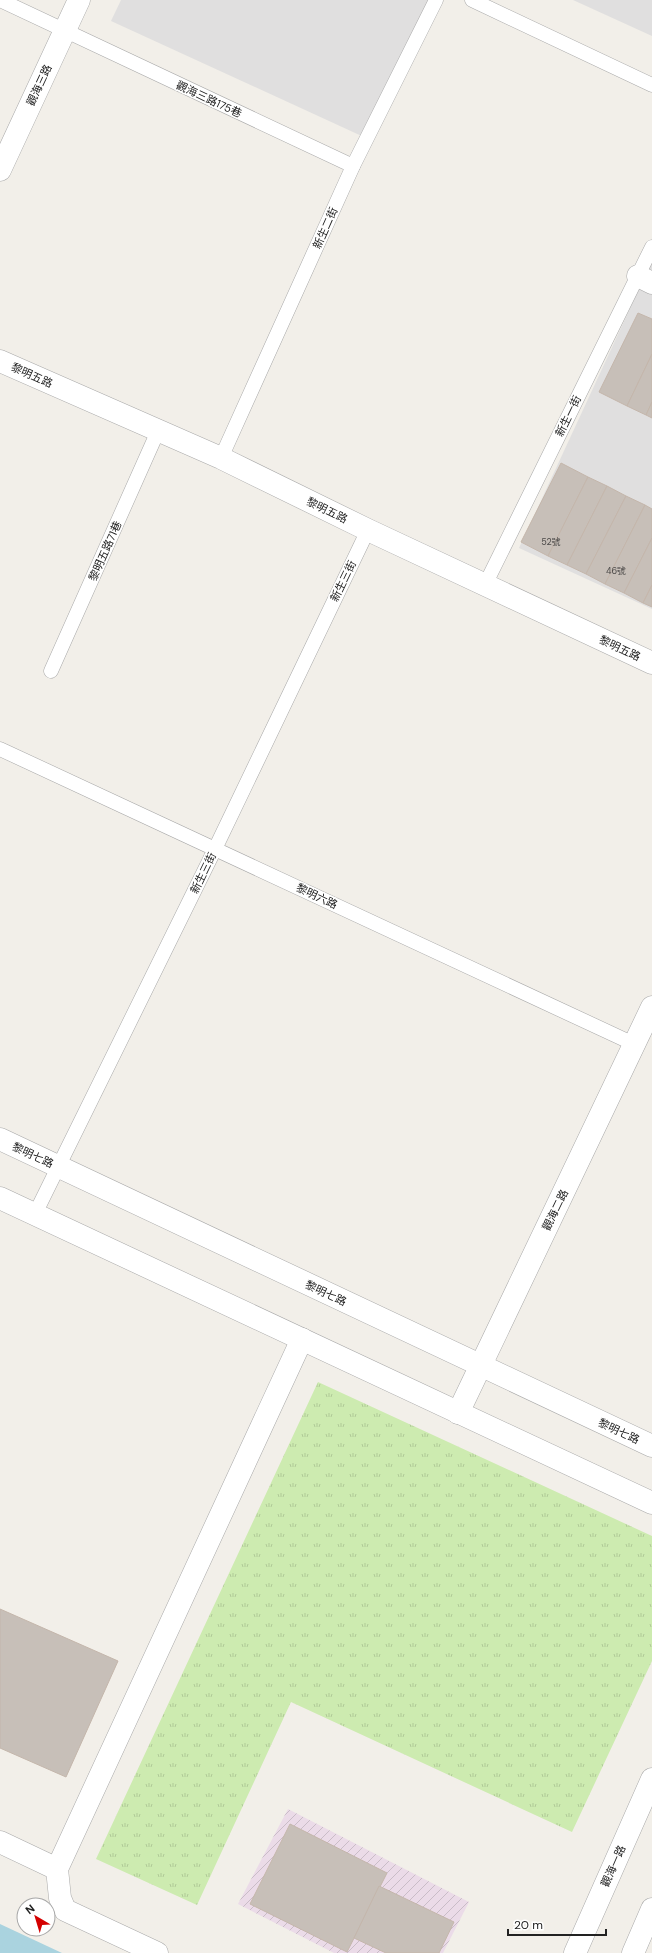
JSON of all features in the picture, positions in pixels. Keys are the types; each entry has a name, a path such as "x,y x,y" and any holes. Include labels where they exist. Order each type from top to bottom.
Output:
{"street":[{"name":"觀海三路","path":"0,170 79,0"},
{"name":"黎明五路","path":"0,361 221,458 368,530 652,663"},
{"name":"觀海二路","path":"458,1412 652,1007"},
{"name":"黎明七路","path":"0,1139 652,1446"},
{"path":"0,1198 652,1503"},
{"path":"157,1953 66,1910 60,1898 57,1869 302,1339"},
{"name":"觀海一路","path":"575,1953 652,1779"},
{"path":"0,1842 57,1869"},
{"path":"633,1953 652,1910"}],"lane":[{"name":"觀海三路175巷","path":"0,0 64,32 353,166"},
{"name":"新生二街","path":"221,458 353,166 436,0"},
{"path":"472,0 652,85"},
{"name":"新生一街","path":"485,585 645,279 652,247"},
{"name":"黎明五路71巷","path":"51,671 158,431"},
{"name":"新生三街","path":"35,1214 215,849 368,530"},
{"name":"黎明六路","path":"0,749 634,1044"}],"shaded area":[{"path":"121,0 430,0 366,138 111,21"},
{"path":"573,0 652,0 652,36"},
{"path":"652,261 652,609 519,548"},
{"path":"288,1809 469,1902 443,1953 334,1953 238,1904"}],"green space":[{"path":"318,1382 652,1536 652,1661 572,1832 291,1702 197,1905 96,1859"}],"water":[{"path":"0,1924 16,1931 16,1937 28,1937 62,1953 0,1953"}],"building":[{"path":"638,313 652,319 652,354 627,406 599,392"},
{"path":"652,354 652,402 646,415 627,406"},
{"path":"652,402 652,418 646,415"},
{"path":"561,463 588,477 548,556 521,542"},
{"path":"588,477 607,486 567,565 548,556"},
{"path":"607,486 626,496 586,574 567,565"},
{"path":"626,496 645,505 605,584 586,574"},
{"path":"645,505 652,509 652,538 624,593 605,584"},
{"path":"652,538 652,585 643,603 624,593"},
{"path":"652,585 652,607 643,603"},
{"path":"0,1609 118,1661 66,1777 0,1748"},
{"path":"290,1824 387,1873 347,1952 250,1904"},
{"path":"379,1886 454,1922 439,1953 386,1953 354,1938"}]}
